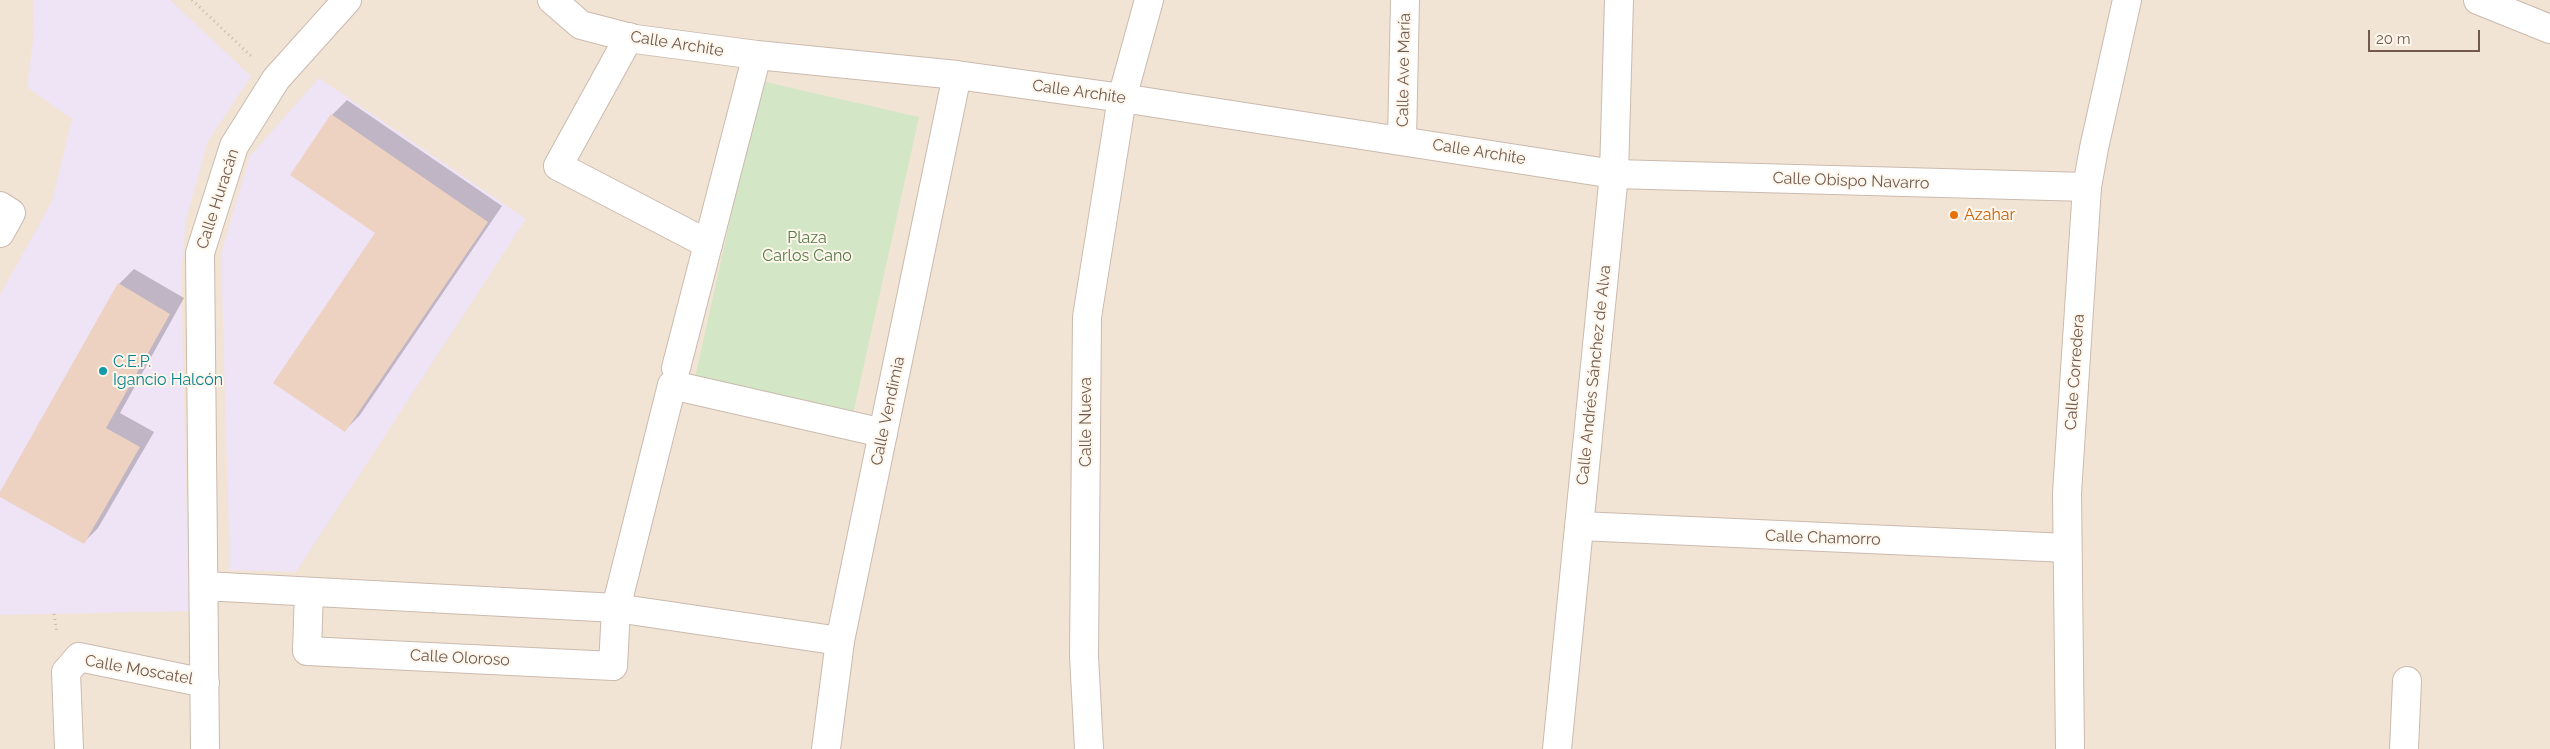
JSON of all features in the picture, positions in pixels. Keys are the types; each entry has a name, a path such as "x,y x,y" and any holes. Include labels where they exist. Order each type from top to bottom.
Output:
{"street":[{"name":"Calle Huracán","path":"205,749 200,253 234,146 276,79 347,0"},
{"name":"Calle Archite","path":"552,0 581,25 629,37 757,55 957,75 1402,140 1614,174"},
{"name":"Calle Nueva","path":"1089,749 1084,656 1087,317 1122,98 1149,0"},
{"name":"Calle Ave María","path":"1402,140 1405,0"},
{"name":"Calle Andrés Sánchez de Alva","path":"1557,749 1614,174 1619,0"},
{"name":"Calle Corredera","path":"2070,749 2067,493 2087,188 2126,0"},
{"path":"2478,0 2550,29"},
{"path":"629,37 558,166 708,244"},
{"path":"616,608 757,55"},
{"name":"Calle Vendimia","path":"826,749 840,641 957,75"},
{"name":"Calle Obispo Navarro","path":"1614,174 2087,188"},
{"path":"674,377 883,433"},
{"name":"Calle Chamorro","path":"1580,526 2067,548"},
{"path":"204,586 616,608 840,641"},
{"name":"Calle Oloroso","path":"309,592 307,651 613,666 616,608"},
{"name":"Calle Moscatel","path":"69,749 66,672 80,657 205,683"},
{"path":"2404,749 2407,681"}],"path":[{"path":"192,0 276,79"}],"shaded area":[{"path":"0,0 2550,0 2550,749 0,749"},
{"path":"33,0 170,0 251,76 208,141 186,220 181,276 189,611 0,615 0,295 52,201 72,119 27,87 34,32"},
{"path":"319,78 526,219 296,572 230,570 221,254 250,156"}],"green space":[{"name":"Plaza Carlos Cano","path":"761,81 919,117 853,414 695,378"}],"building":[{"path":"331,114 488,222 345,432 273,383 375,233 290,175"},
{"name":"C.E.P. Igancio Halcón","path":"118,283 170,314 106,428 140,447 84,544 0,497 0,492"}],"place":[{"name":"Azahar","path":"1954,215"},
{"name":"C.E.P. Igancio Halcón","path":"103,371"}]}
